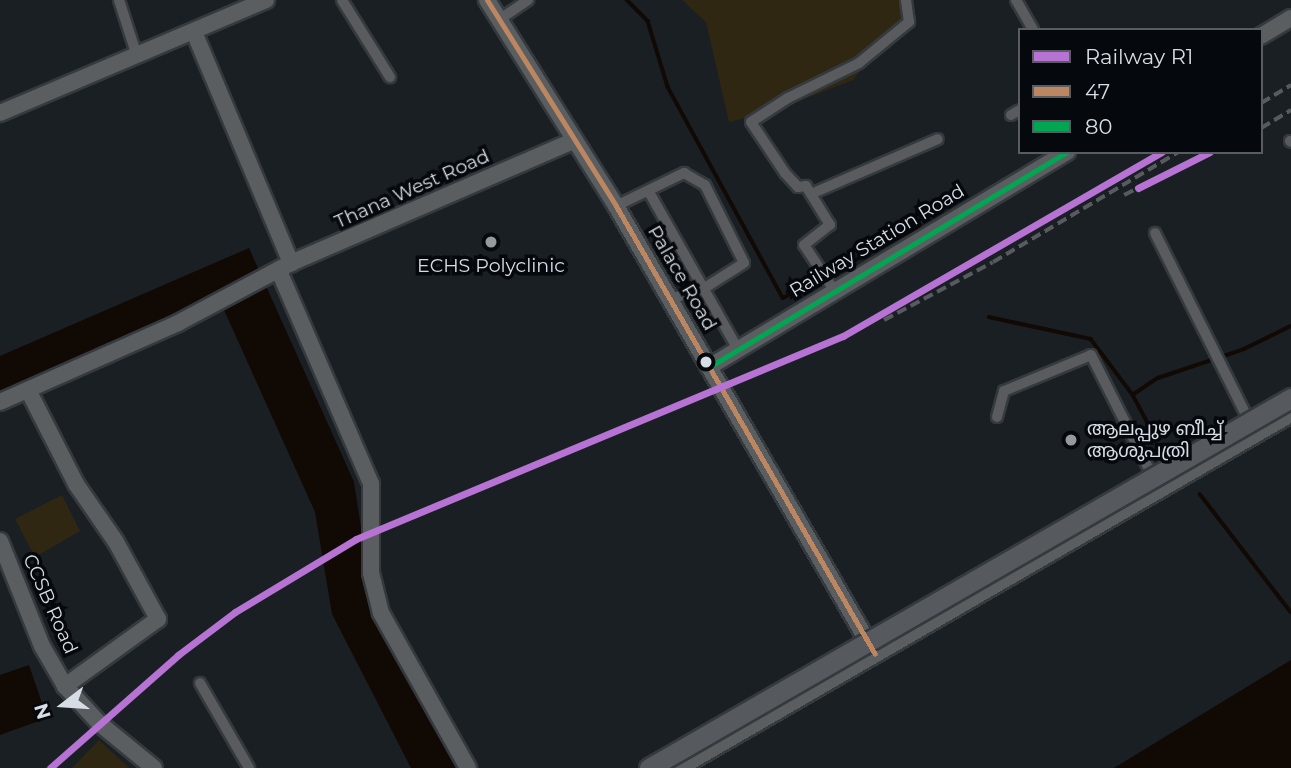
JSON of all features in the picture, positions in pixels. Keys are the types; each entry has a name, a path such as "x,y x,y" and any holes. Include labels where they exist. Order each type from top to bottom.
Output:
{"highway":[{"path":"649,768 1291,411"}],"main road":[{"name":"Palace Road","path":"487,0 616,206 875,654"},
{"path":"0,113 194,32 235,6 261,1"},
{"path":"1263,35 1291,18"},
{"path":"194,32 279,270 371,484 371,573 381,613 468,768"},
{"name":"Thana West Road","path":"29,390 213,307 279,270 575,140"},
{"name":"Railway Station Road","path":"709,367 831,287 1064,154"},
{"path":"0,402 29,390 76,484 116,541 158,619 65,686"},
{"path":"679,768 1160,491 1291,411"},
{"name":"CCSB Road","path":"0,541 42,646 65,686 99,723 154,768"}],"street":[{"path":"120,0 137,56"},
{"path":"342,0 390,77"},
{"path":"500,19 528,0"},
{"path":"831,287 804,245 830,225 811,194 785,173 751,122 859,63 909,22 906,0"},
{"path":"1016,0 1032,28"},
{"path":"811,194 938,139"},
{"path":"616,206 684,173 705,185 744,263 703,289 670,299"},
{"path":"649,192 738,349"},
{"path":"1155,233 1215,358 1256,433"},
{"path":"997,417 1004,391 1091,355 1160,491"},
{"path":"200,683 249,768"}],"shaded area":[{"path":"682,0 899,0 908,15 853,80 773,111 729,122 706,22"},
{"path":"249,248 354,482 374,612 457,768 411,768 332,614 315,512 224,310 215,299 0,398 0,356"},
{"path":"62,495 80,531 35,557 15,519"},
{"path":"1291,660 1291,768 1114,768"},
{"path":"29,665 47,718 0,735 0,675"},
{"path":"99,740 129,768 72,768"}],"waterway":[{"path":"627,0 648,21 668,87 783,298 918,227"},
{"path":"989,317 1091,339 1133,395 1157,440"},
{"path":"1134,394 1158,378 1244,349 1291,326"},
{"path":"1200,494 1291,612"}],"railway":[{"path":"1263,102 1291,85"},
{"path":"1263,127 1291,110"},
{"path":"884,320 993,262 1175,154"},
{"path":"1124,195 1206,154"}],"rail line":[{"name":"R1","path":"50,768 178,655 235,612 356,539 843,336 1159,154"},
{"name":"R1","path":"1138,188 1206,154"}],"transit line":[{"name":"47","path":"487,0 616,206 875,654"},
{"name":"80","path":"709,367 1064,154"}],"place":[{"name":"ECHS Polyclinic","path":"491,242"},
{"name":"ആലപ്പുഴ ബീച്ച് ആശുപത്രി","path":"1071,440"}]}
